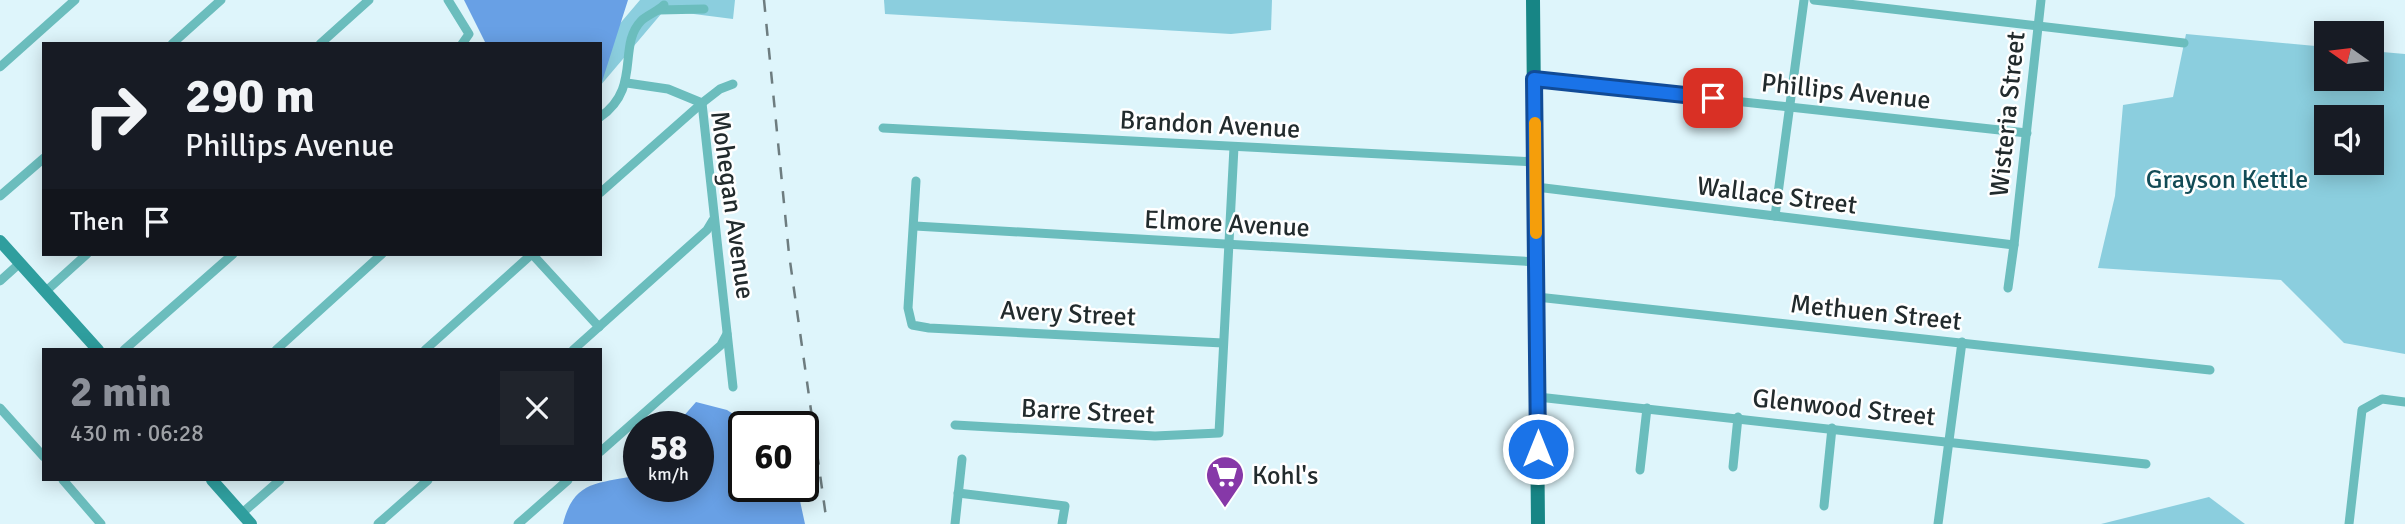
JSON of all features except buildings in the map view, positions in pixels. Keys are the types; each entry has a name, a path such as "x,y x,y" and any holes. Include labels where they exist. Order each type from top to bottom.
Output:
{"main road":[{"path":"1533,0 1538,524"},
{"path":"0,241 96,348"},
{"path":"213,481 251,524"}],"street":[{"path":"0,66 75,0"},
{"path":"174,42 221,0"},
{"path":"322,42 369,0"},
{"path":"447,0 468,34 463,42"},
{"path":"1775,216 1804,0"},
{"path":"1814,0 2184,43"},
{"name":"Wisteria Street","path":"2014,245 2041,0"},
{"path":"602,116 613,108 627,83 633,37 640,22 662,7 704,9"},
{"name":"Phillips Avenue","path":"1534,79 2027,133"},
{"name":"Mohegan Avenue","path":"627,83 668,89 702,103 733,387"},
{"path":"602,191 702,103 720,89 733,84"},
{"name":"Brandon Avenue","path":"883,128 1535,162"},
{"path":"1223,343 1234,147"},
{"path":"0,196 42,160"},
{"path":"915,226 916,181"},
{"name":"Wallace Street","path":"1536,187 2014,245"},
{"path":"575,348 708,230 714,218"},
{"name":"Elmore Avenue","path":"915,226 1537,262"},
{"name":"Avery Street","path":"915,226 908,308 912,325 1223,343"},
{"path":"2008,288 2014,245"},
{"path":"45,292 85,256"},
{"path":"126,348 231,256"},
{"path":"277,348 380,256"},
{"path":"427,348 530,256"},
{"path":"534,256 599,327"},
{"path":"0,281 20,263"},
{"name":"Methuen Street","path":"1537,297 2210,370"},
{"path":"602,450 721,345 727,334"},
{"path":"1938,524 1962,342"},
{"name":"Barre Street","path":"955,425 1155,436 1219,433 1223,343"},
{"name":"Glenwood Street","path":"1538,397 1948,440 2146,464"},
{"path":"2349,524 2362,410 2374,400 2389,398 2405,402"},
{"path":"0,408 42,455"},
{"path":"1640,470 1647,408"},
{"path":"1732,467 1738,417"},
{"path":"1824,506 1832,428"},
{"path":"955,524 962,459"},
{"path":"64,481 101,524"},
{"path":"242,514 279,481"},
{"path":"378,524 427,481"},
{"path":"518,524 567,481"},
{"path":"958,494 1065,506 1062,524"}],"green space":[{"path":"640,0 735,0 733,19 686,13 667,7 602,84 602,45"},
{"path":"884,0 1272,0 1271,30 1231,34 885,14"},
{"name":"Grayson Kettle","path":"2186,34 2314,46 2314,91 2384,91 2384,52 2405,54 2405,354 2344,343 2281,280 2098,268 2115,196 2123,105 2173,97"},
{"path":"2209,497 2245,524 2101,524"}],"water":[{"path":"464,0 628,0 602,82 602,42 485,42"},
{"path":"696,402 729,411 728,502 800,502 805,524 563,524 568,509 581,491 590,486 623,478 623,502 714,502 714,411 688,411"}],"railway":[{"path":"764,0 789,254 827,524"}],"slow traffic":[{"path":"1535,123 1536,233"}],"place":[{"name":"Kohl's","path":"1225,509"}],"route":[{"path":"1538,449 1534,79 1713,98"}]}
